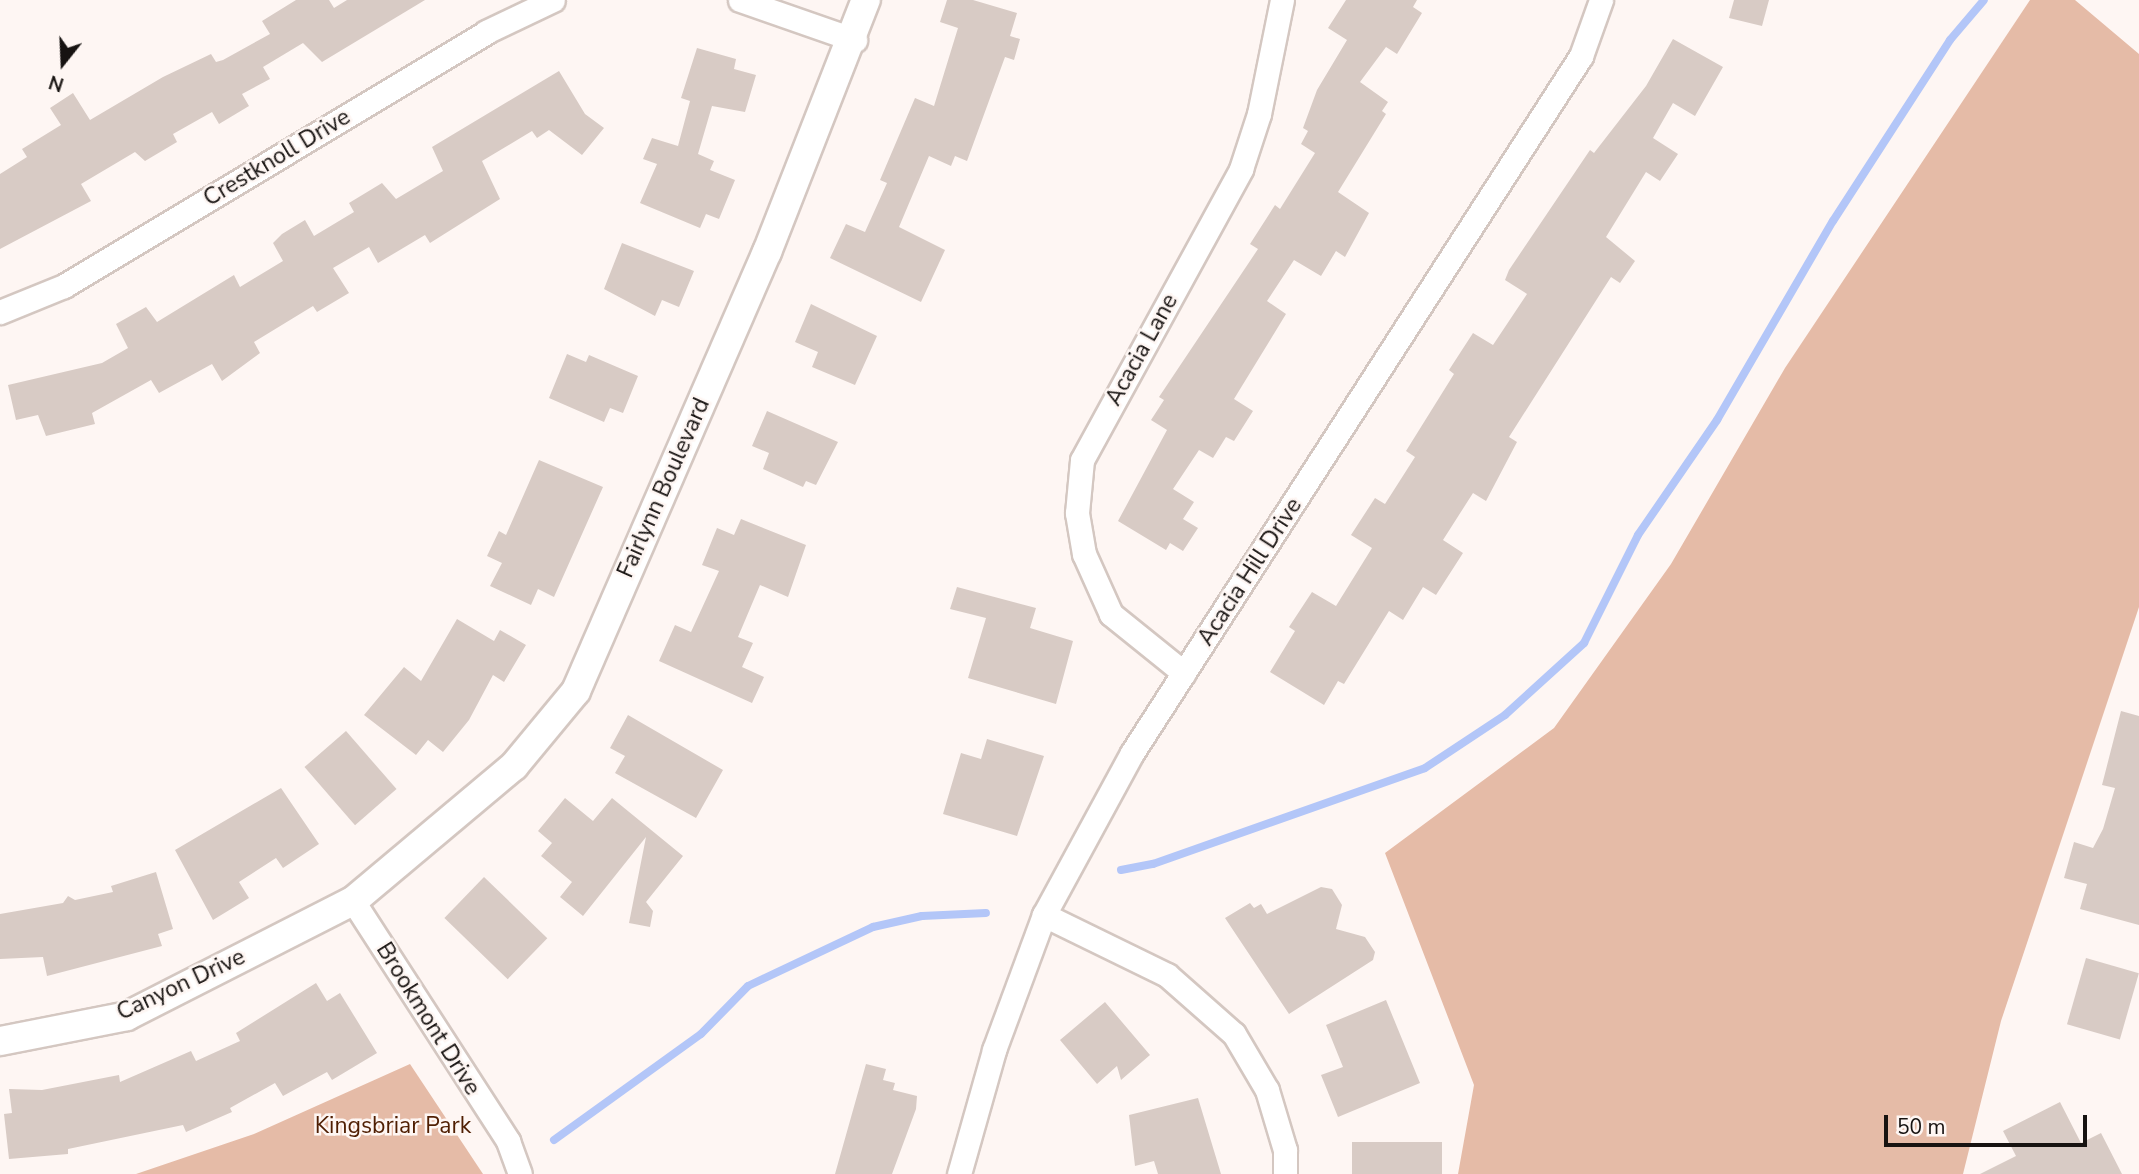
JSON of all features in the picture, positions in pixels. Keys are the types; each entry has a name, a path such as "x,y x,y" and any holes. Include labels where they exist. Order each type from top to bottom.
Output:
{"street":[{"name":"Crestknoll Drive","path":"0,312 64,286 486,33 553,0"},
{"path":"740,0 855,40"},
{"name":"Fairlynn Boulevard","path":"353,901 514,766 576,691 855,40 866,0"},
{"name":"Acacia Lane","path":"1184,674 1111,614 1084,554 1077,513 1082,460 1241,169 1259,114 1282,0"},
{"name":"Acacia Hill Drive","path":"959,1174 993,1050 1044,915 1132,753 1581,56 1601,0"},
{"name":"Canyon Drive","path":"0,1041 127,1016 353,901"},
{"name":"Brookmont Drive","path":"353,901 508,1141 520,1174"},
{"path":"1044,915 1167,975 1234,1034 1267,1090 1284,1150 1285,1174"}],"green space":[{"path":"2030,0 2075,0 2139,54 2139,607 2001,1021 1963,1174 1458,1174 1474,1085 1385,853 1554,728 1671,564 1785,368"},
{"name":"Kingsbriar Park","path":"410,1064 483,1174 136,1174 254,1134"}],"building":[{"path":"296,0 329,0 334,8 347,0 425,0 322,62 303,43 263,67 270,79 242,94 249,106 219,124 212,112 173,134 177,142 145,161 135,152 81,184 91,201 0,249 0,174 27,157 22,149 61,125 50,108 73,93 90,120 163,77 211,54 216,62 223,60 270,34 262,21"},
{"path":"947,0 973,0 1017,13 1010,36 1020,39 1014,60 1005,57 967,161 955,156 951,166 929,156 899,227 945,250 921,302 830,258 846,224 865,232 887,183 880,180 915,98 934,106 958,28 940,22"},
{"path":"1346,0 1417,0 1413,7 1422,13 1397,54 1386,47 1360,82 1388,102 1382,111 1386,114 1338,192 1369,213 1345,257 1336,251 1321,276 1294,260 1267,301 1286,314 1234,399 1253,411 1234,441 1226,437 1213,458 1199,450 1173,489 1194,502 1183,519 1198,528 1183,551 1170,543 1166,550 1118,521 1167,430 1151,420 1164,400 1159,397 1258,249 1250,244 1275,205 1280,209 1315,153 1301,144 1308,131 1303,128 1317,90 1347,40 1328,28"},
{"path":"1734,0 1769,0 1762,26 1729,18"},
{"path":"1673,39 1723,67 1695,116 1673,103 1653,138 1678,154 1660,181 1646,172 1606,237 1635,261 1620,283 1611,277 1509,437 1517,442 1486,501 1473,493 1443,540 1463,553 1436,595 1423,587 1403,620 1389,611 1344,684 1338,681 1324,705 1270,672 1295,631 1289,627 1312,592 1336,606 1372,548 1351,535 1375,498 1385,504 1415,457 1406,451 1454,374 1449,370 1473,333 1493,345 1527,294 1505,280 1509,270 1590,150 1594,153 1646,86"},
{"path":"697,48 736,59 734,69 756,75 745,112 712,106 698,154 714,161 710,170 735,180 719,219 706,214 700,228 640,203 657,164 643,159 652,138 678,146 690,101 681,98"},
{"path":"559,71 585,114 604,128 582,155 549,130 537,138 532,131 482,161 500,199 430,243 425,235 378,263 369,247 333,268 349,293 317,312 313,306 254,342 260,353 222,381 212,364 159,393 151,380 92,413 95,424 46,436 38,415 16,420 8,385 102,363 128,348 116,324 146,307 157,322 234,275 240,287 283,261 273,243 282,234 305,220 314,236 354,212 349,203 382,183 396,199 443,171 432,147"},
{"path":"622,243 694,271 679,307 662,300 655,316 604,289"},
{"path":"811,304 877,336 855,385 812,367 818,352 795,342"},
{"path":"567,354 586,362 589,355 638,376 623,413 610,408 604,422 549,398"},
{"path":"767,411 838,442 816,485 806,481 803,487 763,469 769,453 752,446"},
{"path":"539,460 603,487 554,597 538,589 531,605 490,586 502,563 487,556 499,531 506,535"},
{"path":"741,519 806,545 788,597 760,585 738,637 753,643 742,667 764,677 752,703 659,661 675,625 691,632 719,571 702,565 717,528 734,535"},
{"path":"957,587 1036,608 1030,628 1073,641 1056,704 968,678 986,618 950,609"},
{"path":"457,619 494,641 500,630 526,645 504,682 493,675 469,720 443,752 428,740 416,755 364,715 404,667 421,681"},
{"path":"2121,711 2139,716 2139,925 2080,909 2087,884 2064,878 2074,842 2093,848 2103,829 2115,788 2102,785"},
{"path":"628,715 723,770 696,818 615,773 625,756 610,748"},
{"path":"346,731 397,789 355,825 304,767"},
{"path":"987,739 1044,756 1017,836 943,814 961,753 981,759"},
{"path":"281,788 319,844 283,868 276,858 239,882 249,898 213,920 175,850"},
{"path":"565,798 593,821 612,798 683,856 646,902 653,911 650,927 629,923 646,837 583,916 560,897 572,882 541,856 552,843 538,831"},
{"path":"156,872 173,929 158,934 162,946 47,976 43,957 0,959 0,914 63,903 68,896 75,900 113,892 111,886"},
{"path":"484,877 547,938 508,979 444,918"},
{"path":"1321,887 1332,889 1342,905 1336,929 1365,937 1375,952 1373,960 1289,1014 1225,918 1250,903 1254,908 1261,904 1267,914"},
{"path":"2086,958 2139,973 2120,1039 2067,1024"},
{"path":"316,983 327,1001 340,993 377,1053 332,1080 327,1072 283,1096 275,1083 230,1108 232,1112 186,1132 183,1125 68,1149 68,1154 9,1159 4,1114 12,1113 9,1089 42,1090 119,1075 120,1082 191,1051 196,1061 240,1041 236,1033"},
{"path":"1386,1000 1420,1083 1338,1117 1321,1075 1343,1067 1326,1025"},
{"path":"1105,1002 1150,1055 1121,1080 1117,1066 1097,1084 1060,1040"},
{"path":"866,1064 886,1069 883,1080 895,1083 893,1090 917,1096 916,1109 892,1174 835,1174"},
{"path":"1198,1098 1221,1174 1158,1174 1154,1161 1135,1166 1129,1115"},
{"path":"2060,1102 2081,1143 2101,1133 2122,1174 1980,1174 2016,1156 2003,1131"},
{"path":"1352,1142 1442,1142 1442,1174 1352,1174"}],"waterway":[{"path":"1121,870 1153,864 1425,768 1505,715 1584,643 1638,535 1717,420 1833,221 1950,40 1984,0"},
{"path":"554,1140 701,1034 748,986 873,927 922,916 986,913"}]}
